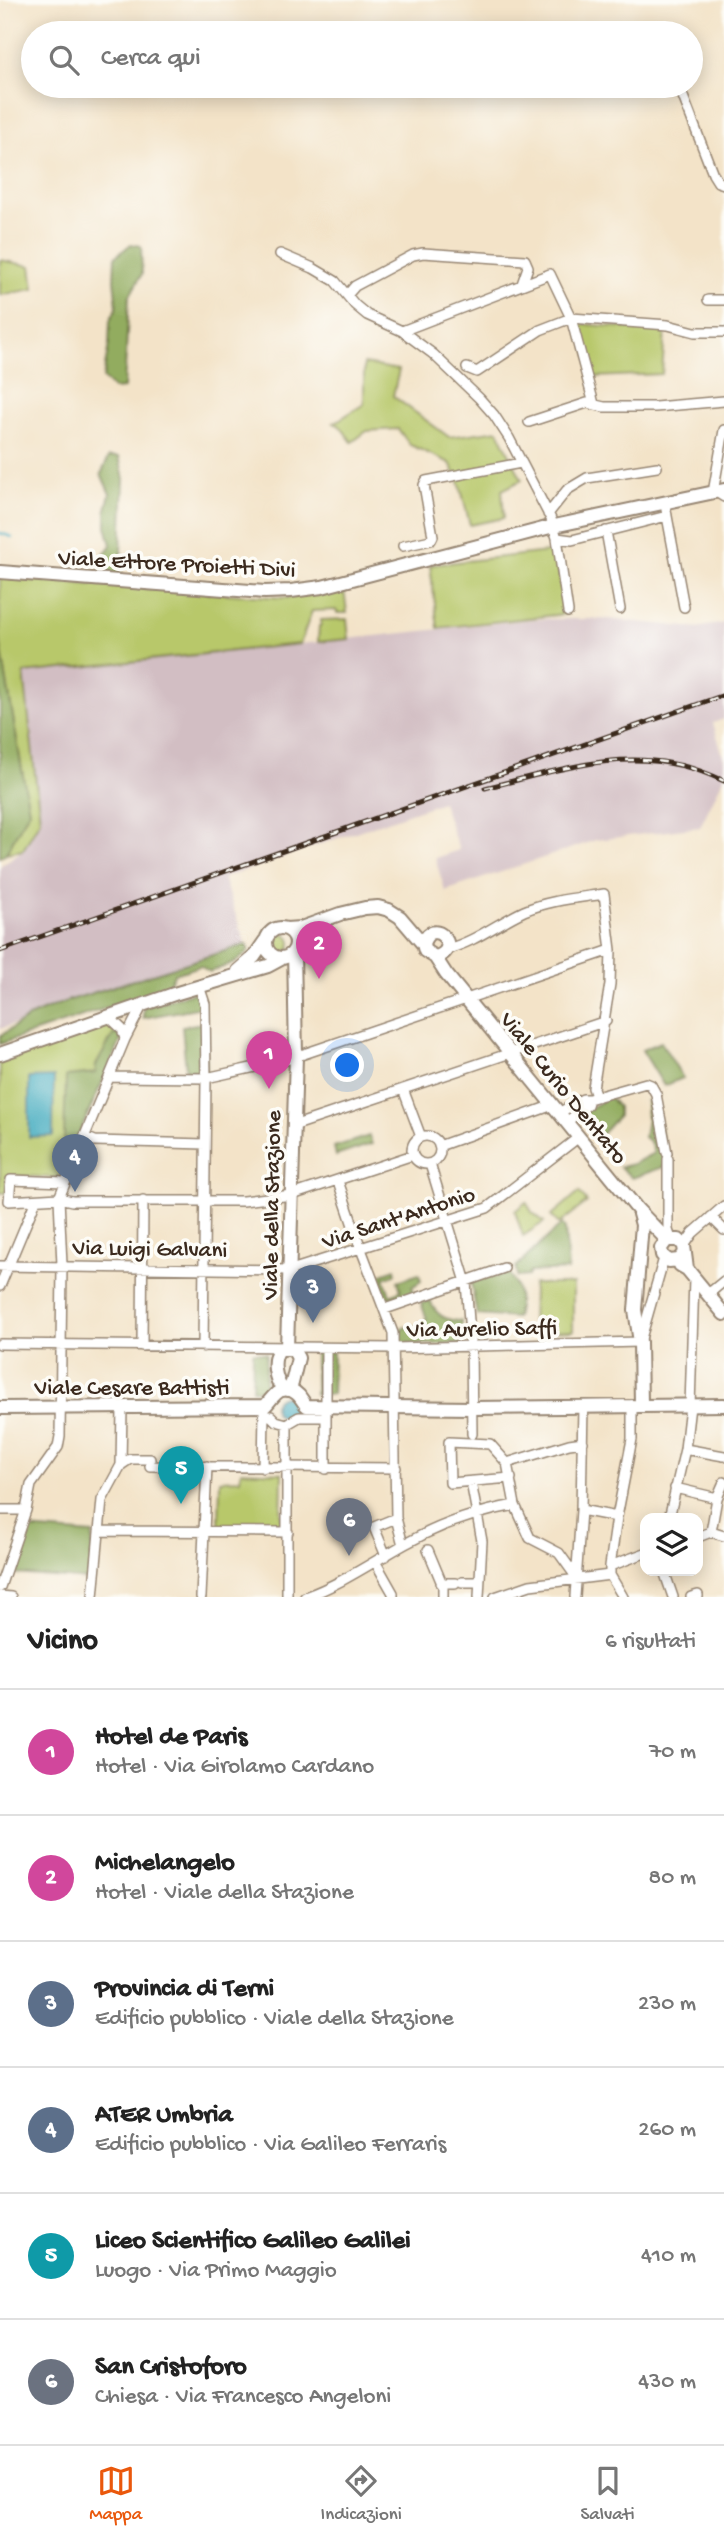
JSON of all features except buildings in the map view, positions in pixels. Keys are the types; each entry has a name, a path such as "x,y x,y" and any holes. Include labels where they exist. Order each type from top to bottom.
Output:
{"street":[{"path":"683,98 713,174 718,182 724,184"},
{"path":"348,294 355,286 395,264 423,253 524,260 528,267 522,284"},
{"path":"279,254 313,268 335,281 367,315 402,331 433,354 494,415 553,526 568,612"},
{"path":"402,331 550,274 571,318 594,404"},
{"path":"708,300 724,300"},
{"path":"467,368 477,372 540,330 571,318 668,325 695,332 724,331"},
{"path":"529,422 587,403 604,407 655,407 724,401"},
{"path":"722,493 714,486 724,430"},
{"path":"403,546 426,542 433,536 424,485 426,481 521,464"},
{"path":"553,526 566,490 587,478 657,467"},
{"name":"Viale Ettore Proietti Divi","path":"0,572 291,592 322,587 553,526 722,493"},
{"path":"665,503 684,607"},
{"name":"Viale Ettore Proietti Divi","path":"553,526 572,540 667,516"},
{"path":"606,531 620,609"},
{"path":"442,953 463,945 526,910 564,900 604,894 611,950 610,984 593,1098"},
{"name":"Viale Curio Dentato","path":"286,929 378,907 389,910 427,938 443,935 447,943 442,953 446,974 672,1248"},
{"path":"0,1054 143,1004 268,966 289,956 305,933 318,923"},
{"path":"228,977 244,968 273,929 286,929 294,935 295,947"},
{"name":"Viale Curio Dentato","path":"427,938 425,951 442,953"},
{"path":"265,941 271,955 281,959"},
{"name":"Viale della Stazione","path":"286,1390 292,1383 298,1358 294,1351 287,1348 296,1056 295,947"},
{"path":"110,1077 206,1078 283,1061 611,950"},
{"path":"268,966 285,969 294,978"},
{"path":"199,986 205,1004 206,1078 203,1347"},
{"path":"0,1587 26,1510 31,1485 58,1447 62,1265 59,1198 125,1039 143,1004"},
{"path":"108,1016 122,1029 125,1039"},
{"path":"293,1126 509,1051 606,1021"},
{"path":"439,1146 587,1105 593,1098 646,1083 651,1085 656,1094 668,1156 668,1230 672,1248 724,1314"},
{"path":"403,1088 421,1137"},
{"path":"421,1137 430,1137 439,1146 439,1155 430,1164 420,1163 413,1155 414,1143 421,1137"},
{"name":"Via Sant'Antonio","path":"290,1270 487,1208 579,1137"},
{"path":"85,1138 95,1141 205,1144"},
{"path":"65,1182 10,1180 4,1201 59,1198 72,1201 243,1201 292,1195 413,1155"},
{"path":"430,1164 466,1282 471,1347 472,1434"},
{"path":"338,1181 393,1333 396,1518 403,1545"},
{"path":"0,1286 4,1266 36,1200"},
{"path":"142,1346 143,1200"},
{"path":"640,1342 672,1248 724,1206"},
{"path":"624,1597 610,1570 636,1405 640,1342 635,1310 642,1225 638,1210"},
{"path":"711,1217 724,1230"},
{"name":"Via Luigi Galvani","path":"4,1266 290,1270"},
{"path":"385,1309 504,1268"},
{"path":"670,1513 685,1449 690,1406 690,1274"},
{"path":"707,1295 724,1281"},
{"name":"Via Aurelio Saffi","path":"0,1343 394,1348 640,1342"},
{"path":"263,1468 265,1411 274,1360 279,1350 287,1348"},
{"path":"326,1348 326,1469"},
{"path":"274,1360 279,1384 286,1390 297,1393 305,1405 326,1412"},
{"path":"265,1411 275,1393 286,1390"},
{"path":"265,1411 276,1421 287,1424 299,1417 326,1412 395,1407 724,1405"},
{"path":"575,1597 581,1510 583,1406"},
{"name":"Viale Cesare Battisti","path":"0,1408 265,1411"},
{"path":"93,1597 102,1500 121,1465 122,1408"},
{"path":"287,1424 288,1469 284,1532 288,1597"},
{"path":"511,1478 450,1483 449,1442 490,1444 506,1463 511,1478 515,1505 530,1538 559,1553 577,1578"},
{"path":"506,1463 583,1442"},
{"path":"685,1449 724,1456"},
{"path":"121,1465 130,1459 150,1459 150,1466 396,1468"},
{"path":"201,1597 207,1465"},
{"path":"471,1482 482,1541 479,1597"},
{"path":"711,1532 717,1498 724,1482"},
{"path":"675,1488 717,1498"},
{"path":"305,1597 348,1578 403,1545 477,1512 515,1505"},
{"path":"0,1510 26,1510"},
{"path":"581,1510 617,1517"},
{"path":"386,1556 374,1527 396,1518"},
{"path":"99,1531 284,1532"},
{"path":"703,1535 711,1532 724,1536"},
{"path":"428,1550 442,1583 443,1597"},
{"path":"495,1597 510,1595 530,1585 610,1570 640,1555"},
{"path":"376,1563 393,1597"},
{"path":"666,1576 673,1597"},
{"path":"442,1583 479,1582"},
{"path":"0,1597 11,1597"},
{"path":"691,1597 698,1597"}],"shaded area":[{"path":"536,619 607,619 696,628 724,623 724,719 713,723 724,759 724,777 700,827 596,840 445,891 435,858 459,850 442,802 223,878 247,948 0,1029 0,866 23,850 40,820 24,673"}],"green space":[{"path":"131,244 141,246 142,274 129,297 124,388 113,389 103,378 110,320 117,307 115,257"},
{"path":"0,260 31,266 34,289 0,295"},
{"path":"580,324 665,331 662,374 593,377"},
{"path":"364,364 399,370 393,396 449,437 498,430 522,480 502,490 504,518 470,525 459,481 450,463 410,445 398,429 367,431 352,442 340,426 334,423 364,404"},
{"path":"109,457 119,457 124,479 121,552 129,561 119,574 100,571 102,557 111,545 106,526 106,509 110,494 101,474"},
{"path":"556,551 565,614 438,628 430,565"},
{"path":"0,578 286,598 344,589 347,613 337,613 336,610 312,611 300,644 24,673 40,820 23,850 6,853 29,811 0,640"},
{"path":"347,619 349,639 318,642 321,620"},
{"path":"0,642 29,811 6,853 0,857"},
{"path":"281,933 288,936 291,943 288,950 281,953 274,950 271,943 274,936"},
{"path":"247,944 249,951 234,963 210,972 200,966 174,974 168,987 0,1044 0,1036 31,1016 64,1002"},
{"path":"195,992 202,1007 143,1018 144,1007"},
{"path":"205,1023 207,1073 186,1070 182,1026"},
{"path":"107,1026 117,1033 119,1043 58,1178 6,1175 6,1193 0,1193 0,1063"},
{"path":"124,1034 68,1158 64,1137 66,1076 95,1073 96,1065 113,1035"},
{"path":"661,1042 683,1078 664,1086 642,1050"},
{"path":"609,1096 618,1107 618,1116 599,1137 584,1113"},
{"path":"652,1100 662,1137 666,1166 632,1178 620,1167 633,1164 654,1153 650,1142 644,1137 646,1101"},
{"path":"369,1136 372,1144 336,1156 334,1147"},
{"path":"579,1192 587,1202 559,1224 551,1216"},
{"path":"526,1202 532,1212 544,1222 523,1236 515,1211"},
{"path":"562,1224 565,1229 568,1270 530,1272 528,1276 517,1277 516,1267"},
{"path":"395,1269 396,1274 384,1278 390,1295 401,1291 398,1281 419,1274 421,1281 412,1287 415,1294 385,1304 376,1276"},
{"path":"508,1273 518,1294 516,1318 477,1315 471,1282"},
{"path":"533,1284 573,1284 573,1331 532,1332"},
{"path":"430,1300 442,1316 462,1321 462,1344 397,1344 402,1328 416,1326 427,1319 421,1303"},
{"path":"253,1352 266,1353 265,1390 252,1389"},
{"path":"315,1352 333,1352 332,1394 315,1394"},
{"path":"241,1471 282,1473 281,1526 219,1525 220,1480 240,1479"},
{"path":"26,1529 93,1534 90,1580 16,1574"}],"water":[{"path":"54,1077 53,1136 29,1137 29,1078"},
{"path":"285,1396 293,1399 296,1407 293,1415 285,1418 277,1415 274,1407 277,1399"}],"waterway":[{"path":"0,533 12,537"}],"railway":[{"path":"0,951 724,695"},
{"path":"485,788 576,766 634,760 663,762 693,769 724,781"}],"place":[{"name":"Michelangelo","path":"319,979"},
{"name":"Hotel de Paris","path":"269,1089"},
{"name":"ATER Umbria","path":"75,1192"},
{"name":"Provincia di Terni","path":"313,1323"},
{"name":"Liceo Scientifico Galileo Galilei","path":"181,1504"},
{"name":"San Cristoforo","path":"349,1556"}]}
